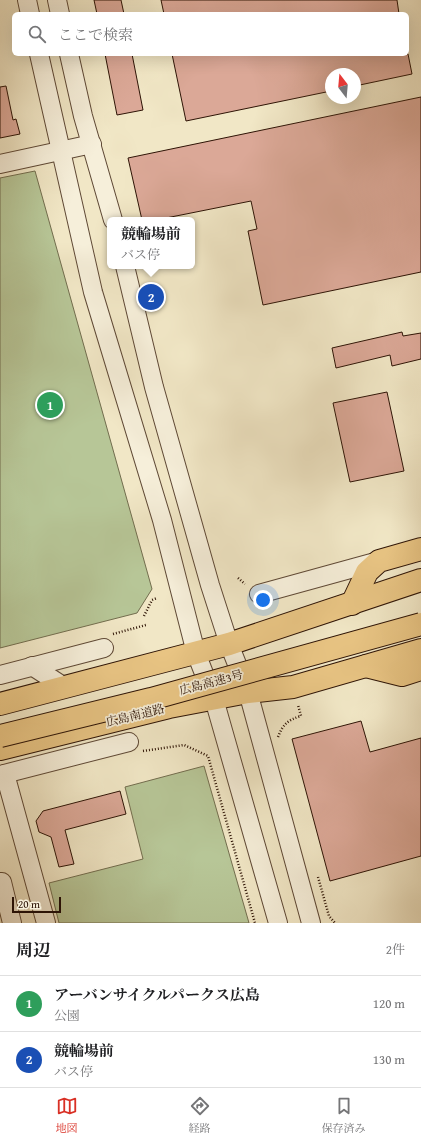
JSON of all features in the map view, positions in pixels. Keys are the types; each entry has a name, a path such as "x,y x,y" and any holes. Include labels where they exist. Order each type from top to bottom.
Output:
{"highway":[{"path":"352,604 367,572 380,561 421,549"},
{"path":"0,704 66,688 229,644 421,580"},
{"name":"広島高速3号","path":"0,736 151,699 421,624"},
{"name":"広島南道路","path":"0,749 169,706 248,692 293,687 421,650"},
{"path":"365,666 402,675 421,668"}],"street":[{"path":"27,0 30,12"},
{"path":"57,0 60,12"},
{"path":"39,56 93,292 162,520 196,653 214,699 278,923"},
{"path":"69,56 83,116 111,217"},
{"path":"0,164 92,144"},
{"path":"126,269 154,386 210,585 229,644 248,692 311,923"},
{"path":"259,594 380,561"},
{"path":"0,675 104,648"},
{"path":"32,666 66,688"},
{"path":"69,758 82,728"},
{"path":"46,923 3,775 129,742"},
{"path":"0,882 2,882 12,923"}],"path":[{"path":"144,616 152,600 157,598"},
{"path":"280,744 278,737 284,724 289,720 301,716 297,702"},
{"path":"180,745 184,744 208,756 255,923"},
{"path":"316,871 329,916 335,923"}],"green space":[{"path":"35,171 152,589 137,613 0,648 0,178"},
{"path":"204,766 249,923 59,923 49,883 143,859 125,787"}],"building":[{"path":"94,0 121,0 124,12 97,12"},
{"path":"161,0 397,0 399,12 164,12"},
{"path":"105,56 132,56 143,110 117,115"},
{"path":"172,56 408,56 412,74 361,85 361,68 325,68 325,92 186,121"},
{"path":"6,86 13,120 16,119 20,134 0,138 0,87"},
{"path":"421,97 421,272 263,305 248,231 257,229 251,201 171,217 141,217 128,158"},
{"path":"402,332 403,336 421,333 421,359 392,366 390,355 336,368 332,348"},
{"path":"387,392 404,471 350,482 333,403"},
{"path":"361,721 370,752 421,738 421,856 330,881 292,739"},
{"path":"120,791 126,814 65,830 74,864 59,867 51,837 39,832 36,821 43,811"}],"place":[{"name":"競輪場前","path":"151,297"},
{"name":"アーバンサイクルパークス広島","path":"50,405"}]}
